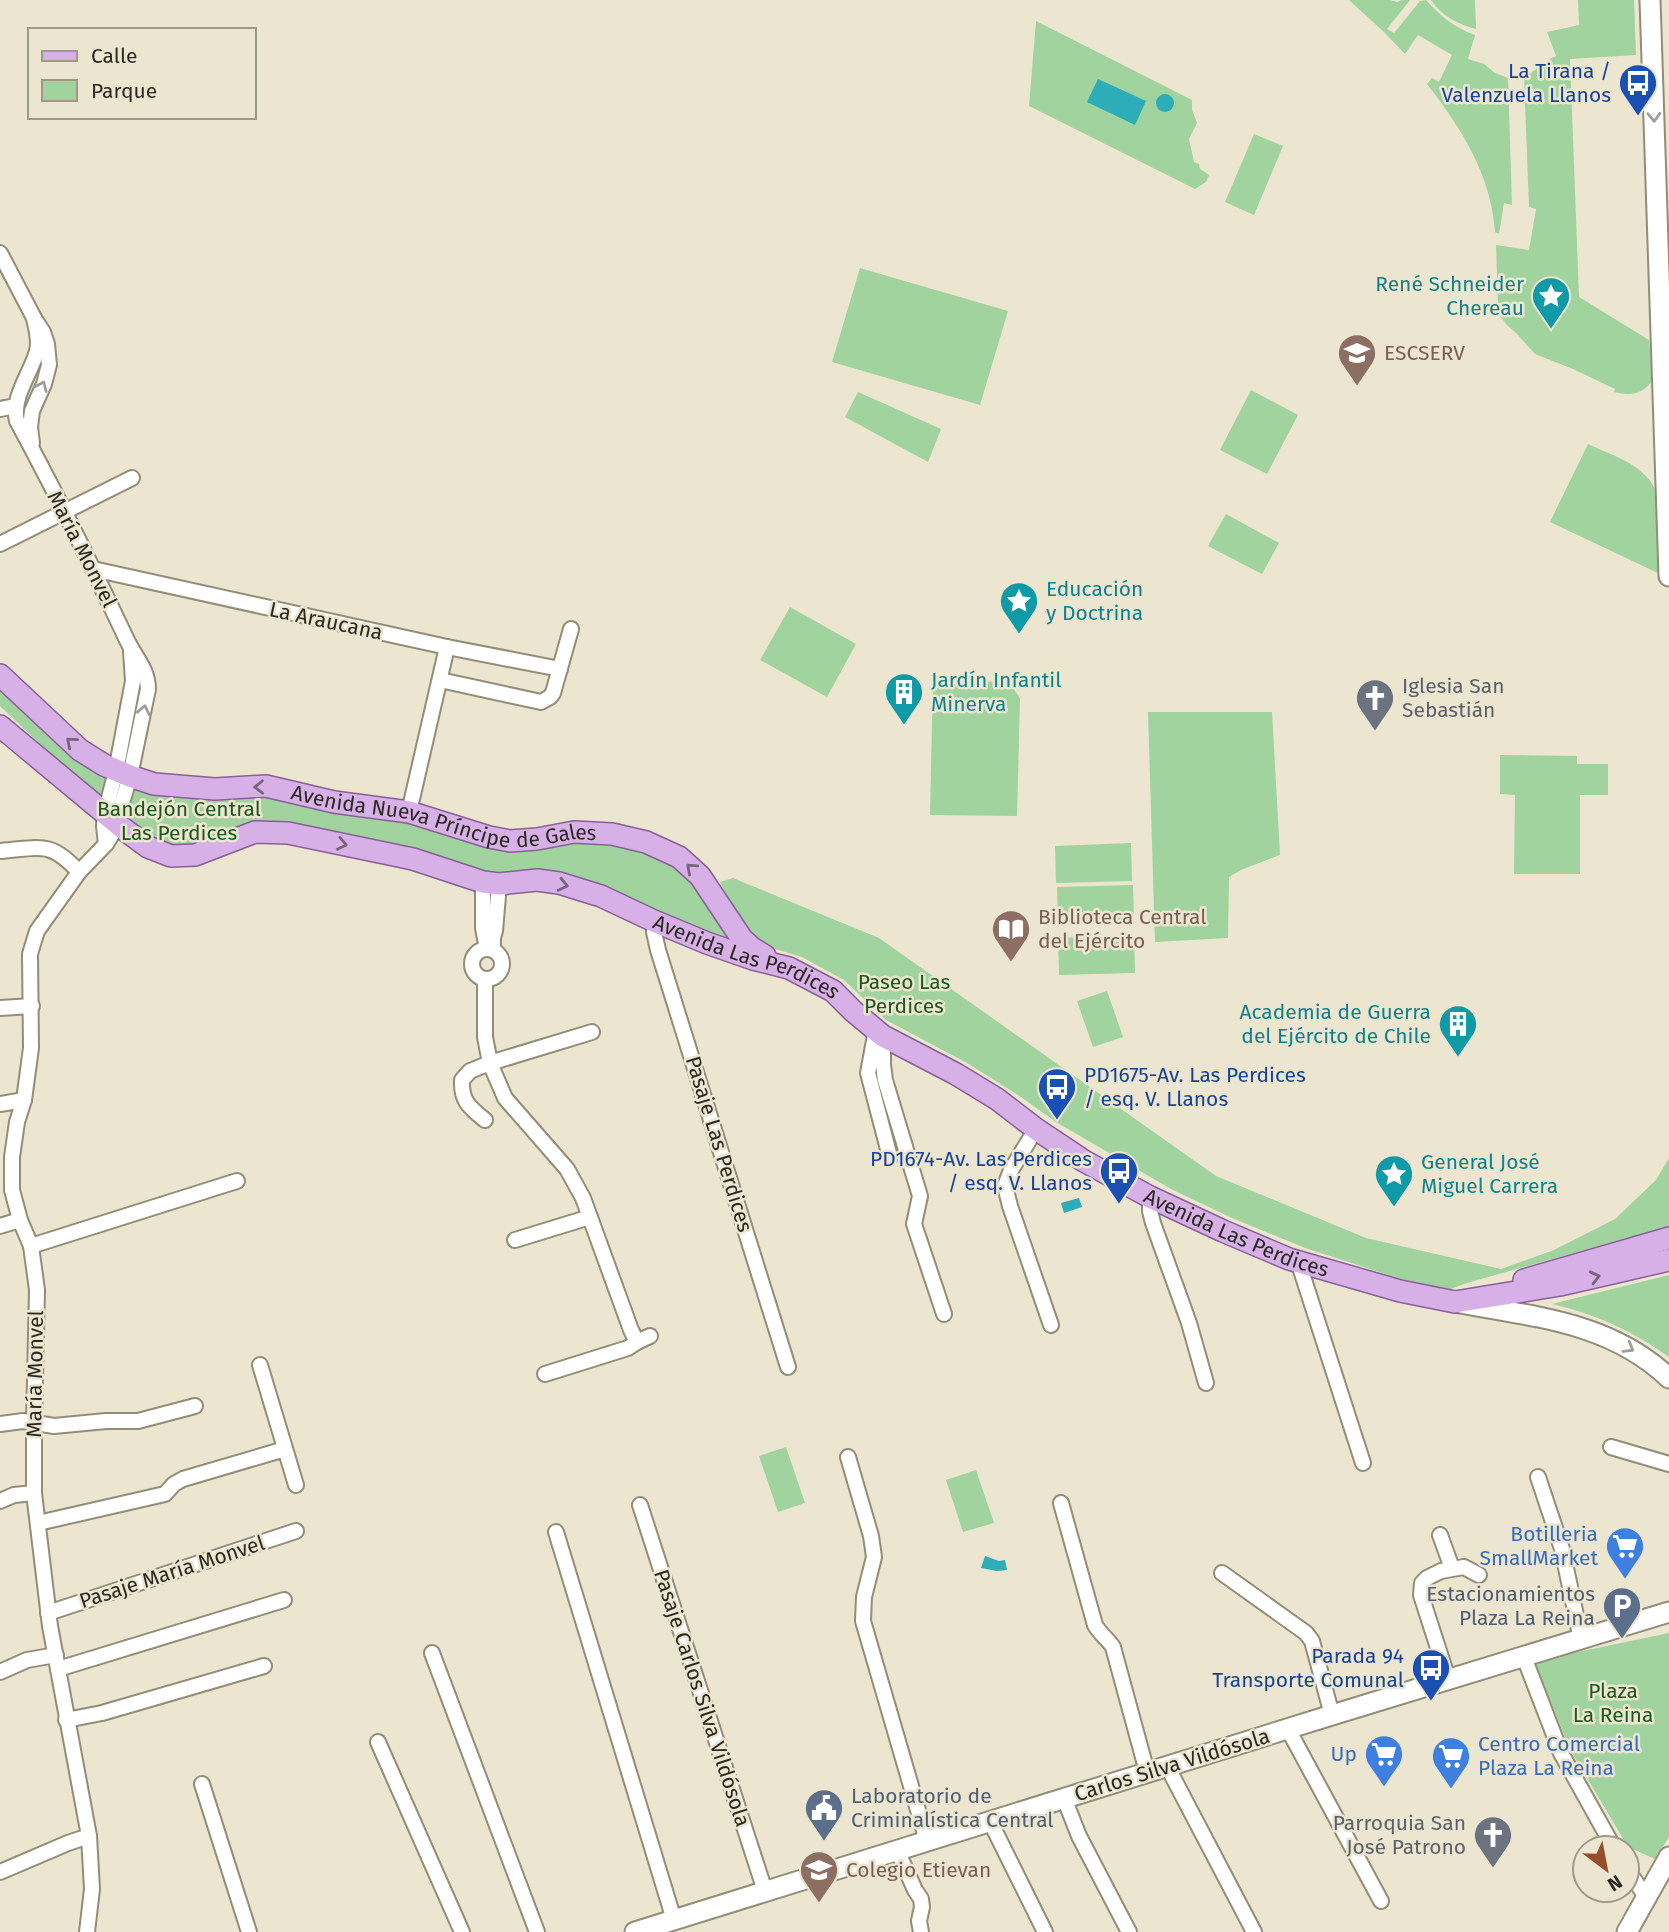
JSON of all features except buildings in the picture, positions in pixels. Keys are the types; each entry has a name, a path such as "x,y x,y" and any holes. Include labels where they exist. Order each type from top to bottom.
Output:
{"main road":[{"name":"Avenida Nueva Príncipe de Gales","path":"0,675 80,750 123,774 154,784 215,789 266,786 334,802 409,811 489,837 510,841 574,832 612,834 646,842 679,857 695,871 752,948 789,968"},
{"name":"Avenida Las Perdices","path":"0,726 148,847 171,856 195,855 255,832 288,833 413,859 491,883 537,880 559,883 601,896 708,943 789,968 833,991 879,1033 956,1074 997,1099 1084,1161 1150,1197 1223,1231 1298,1261 1400,1291 1455,1302"},
{"path":"708,943 730,933 731,923"},
{"path":"1455,1302 1669,1238"},
{"path":"1455,1302 1560,1285 1669,1260"}],"street":[{"path":"1650,0 1667,427 1669,576"},
{"name":"María Monvel","path":"0,253 47,344 49,365 32,411 30,427 33,452"},
{"name":"María Monvel","path":"33,318 38,337 37,350 16,406 17,421 130,648 148,677 148,689 106,844 79,872 37,931 30,954 31,1048 12,1157 12,1190 20,1220 32,1246 37,1290 34,1493 48,1613 89,1836 92,1889 88,1932"},
{"path":"0,410 16,406"},
{"path":"0,544 132,478"},
{"name":"La Araucana","path":"93,569 447,647 560,669"},
{"path":"440,680 546,701 553,693 571,629"},
{"path":"409,811 447,647"},
{"path":"0,851 49,847 67,859 79,872"},
{"path":"490,950 483,928 491,883"},
{"name":"Pasaje Las Perdices","path":"654,921 658,950 788,1367"},
{"path":"490,950 498,955 501,968 498,974 485,979 473,970 472,963 474,956 480,951 490,950"},
{"path":"485,979 485,1037 490,1063 505,1098 567,1169 583,1198 631,1330 643,1339 628,1348 545,1374"},
{"path":"0,1008 32,1006"},
{"path":"485,1120 469,1107 462,1092 462,1080 470,1071 592,1032"},
{"path":"879,1033 869,1073 890,1157"},
{"path":"879,1033 885,1080 920,1196 914,1224 944,1314"},
{"path":"0,1104 24,1100"},
{"path":"1036,1129 1011,1170 1005,1186 1051,1325"},
{"path":"32,1246 237,1181"},
{"path":"1150,1197 1153,1223 1189,1323 1206,1383"},
{"path":"514,1240 590,1217"},
{"path":"0,1226 20,1220"},
{"path":"1298,1261 1363,1463"},
{"name":"Avenida Las Perdices","path":"1455,1302 1567,1322 1616,1341 1649,1360 1669,1378"},
{"path":"260,1365 296,1485"},
{"path":"0,1424 23,1421 54,1426 138,1421 195,1406"},
{"path":"1611,1447 1669,1464"},
{"path":"38,1523 165,1494 183,1479 285,1449"},
{"path":"848,1457 871,1536 874,1557 864,1597 863,1621 927,1841"},
{"path":"1538,1477 1562,1549 1581,1639"},
{"path":"0,1501 14,1495 34,1493"},
{"path":"1061,1503 1095,1625 1113,1647 1147,1772"},
{"name":"Pasaje Carlos Silva Vildósola","path":"640,1505 765,1891"},
{"name":"Pasaje María Monvel","path":"48,1613 296,1531"},
{"path":"556,1532 674,1920"},
{"path":"1440,1535 1452,1568"},
{"path":"1448,1679 1420,1590 1422,1583 1427,1578 1452,1568 1464,1567 1479,1575"},
{"path":"1222,1573 1306,1633 1312,1641 1332,1714"},
{"path":"0,1672 37,1657 57,1662 284,1600"},
{"name":"Carlos Silva Vildósola","path":"635,1932 1332,1714 1669,1612"},
{"path":"432,1653 537,1932"},
{"path":"1524,1657 1561,1753 1606,1834"},
{"path":"66,1720 102,1713 264,1666"},
{"path":"1288,1729 1381,1901"},
{"path":"378,1742 461,1932"},
{"path":"1167,1766 1254,1932"},
{"path":"202,1784 249,1932"},
{"path":"1064,1798 1079,1836 1129,1932"},
{"path":"990,1821 1045,1932"},
{"path":"0,1872 89,1836"},
{"path":"897,1850 921,1899 921,1932"},
{"path":"1627,1932 1669,1857"},
{"path":"1641,1890 1646,1897"}],"green space":[{"path":"1349,0 1410,0 1387,29 1394,33 1420,1 1426,0 1448,21 1475,35 1468,59 1484,64 1495,73 1508,78 1512,205 1504,203 1499,234 1495,232 1481,171 1462,135 1427,84 1432,78 1439,82 1452,55 1418,35 1405,54"},
{"path":"1431,0 1475,0 1476,29 1450,19"},
{"path":"1578,0 1634,0 1636,55 1570,59 1579,297 1649,340 1653,380 1645,389 1631,394 1614,392 1615,389 1535,354 1500,316 1498,305 1496,245 1529,250 1536,209 1529,207 1524,77 1556,56 1547,32 1579,25"},
{"path":"1036,21 1192,100 1192,110 1197,123 1189,139 1194,162 1209,175 1206,182 1195,189 1029,106"},
{"path":"1254,134 1283,146 1254,215 1225,202"},
{"path":"860,268 1008,311 980,405 832,362"},
{"path":"1251,390 1298,415 1267,474 1220,450"},
{"path":"858,392 941,429 928,462 845,417"},
{"path":"1588,444 1635,466 1655,489 1660,574 1550,522"},
{"path":"1226,514 1279,543 1262,574 1208,546"},
{"path":"790,607 856,644 827,697 760,660"},
{"path":"933,680 1009,682 1020,698 1017,816 930,815"},
{"name":"Bandejón Central Las Perdices","path":"0,682 102,769 272,788 488,840 608,834 680,863 772,962 593,882 537,877 501,878 286,826 172,852 94,795 0,706"},
{"path":"1148,712 1272,712 1280,855 1229,877 1228,938 1155,942"},
{"path":"1500,755 1577,756 1577,764 1608,764 1608,795 1580,795 1580,874 1514,874 1515,795 1500,794"},
{"path":"1131,843 1132,881 1056,883 1055,846"},
{"name":"Paseo Las Perdices","path":"733,878 879,938 1216,1176 1366,1238 1501,1269 1554,1250 1615,1219 1656,1180 1669,1158 1669,1226 1448,1290 1404,1280 1305,1248 1171,1189 1056,1122 967,1063 886,1020 844,980 802,957 762,945 736,914 720,882"},
{"path":"1133,885 1134,922 1058,925 1057,887"},
{"path":"1134,935 1135,973 1059,975 1058,938"},
{"path":"1107,991 1123,1037 1093,1047 1077,1001"},
{"path":"1669,1275 1669,1357 1613,1324 1552,1304"},
{"path":"786,1447 805,1503 778,1512 759,1456"},
{"path":"976,1470 994,1523 963,1532 946,1480"},
{"name":"Plaza La Reina","path":"1669,1633 1669,1837 1655,1859 1641,1853 1641,1834 1620,1834 1571,1751 1534,1661"}],"water":[{"path":"1098,79 1146,101 1135,125 1087,102"},
{"path":"1165,94 1171,97 1174,103 1171,109 1165,112 1159,109 1156,103 1159,97"},
{"path":"1079,1198 1082,1207 1064,1213 1061,1203"},
{"path":"985,1556 999,1561 1005,1560 1007,1570 981,1568"}],"place":[{"name":"La Tirana / Valenzuela Llanos","path":"1638,117"},
{"name":"René Schneider Chereau","path":"1551,330"},
{"name":"ESCSERV","path":"1357,387"},
{"name":"Educación y Doctrina","path":"1019,635"},
{"name":"Jardín Infantil Minerva","path":"904,726"},
{"name":"Iglesia San Sebastián","path":"1375,732"},
{"name":"Biblioteca Central del Ejército","path":"1011,963"},
{"name":"Academia de Guerra del Ejército de Chile","path":"1458,1058"},
{"name":"PD1675-Av. Las Perdices / esq. V. Llanos","path":"1057,1121"},
{"name":"PD1674-Av. Las Perdices / esq. V. Llanos","path":"1119,1205"},
{"name":"General José Miguel Carrera","path":"1394,1208"},
{"name":"Botilleria SmallMarket","path":"1625,1580"},
{"name":"Estacionamientos Plaza La Reina","path":"1622,1640"},
{"name":"Parada 94 Transporte Comunal","path":"1431,1702"},
{"name":"Up","path":"1384,1788"},
{"name":"Centro Comercial Plaza La Reina","path":"1451,1790"},
{"name":"Laboratorio de Criminalística Central","path":"824,1842"},
{"name":"Parroquia San José Patrono","path":"1493,1869"},
{"name":"Colegio Etievan","path":"819,1904"}]}
